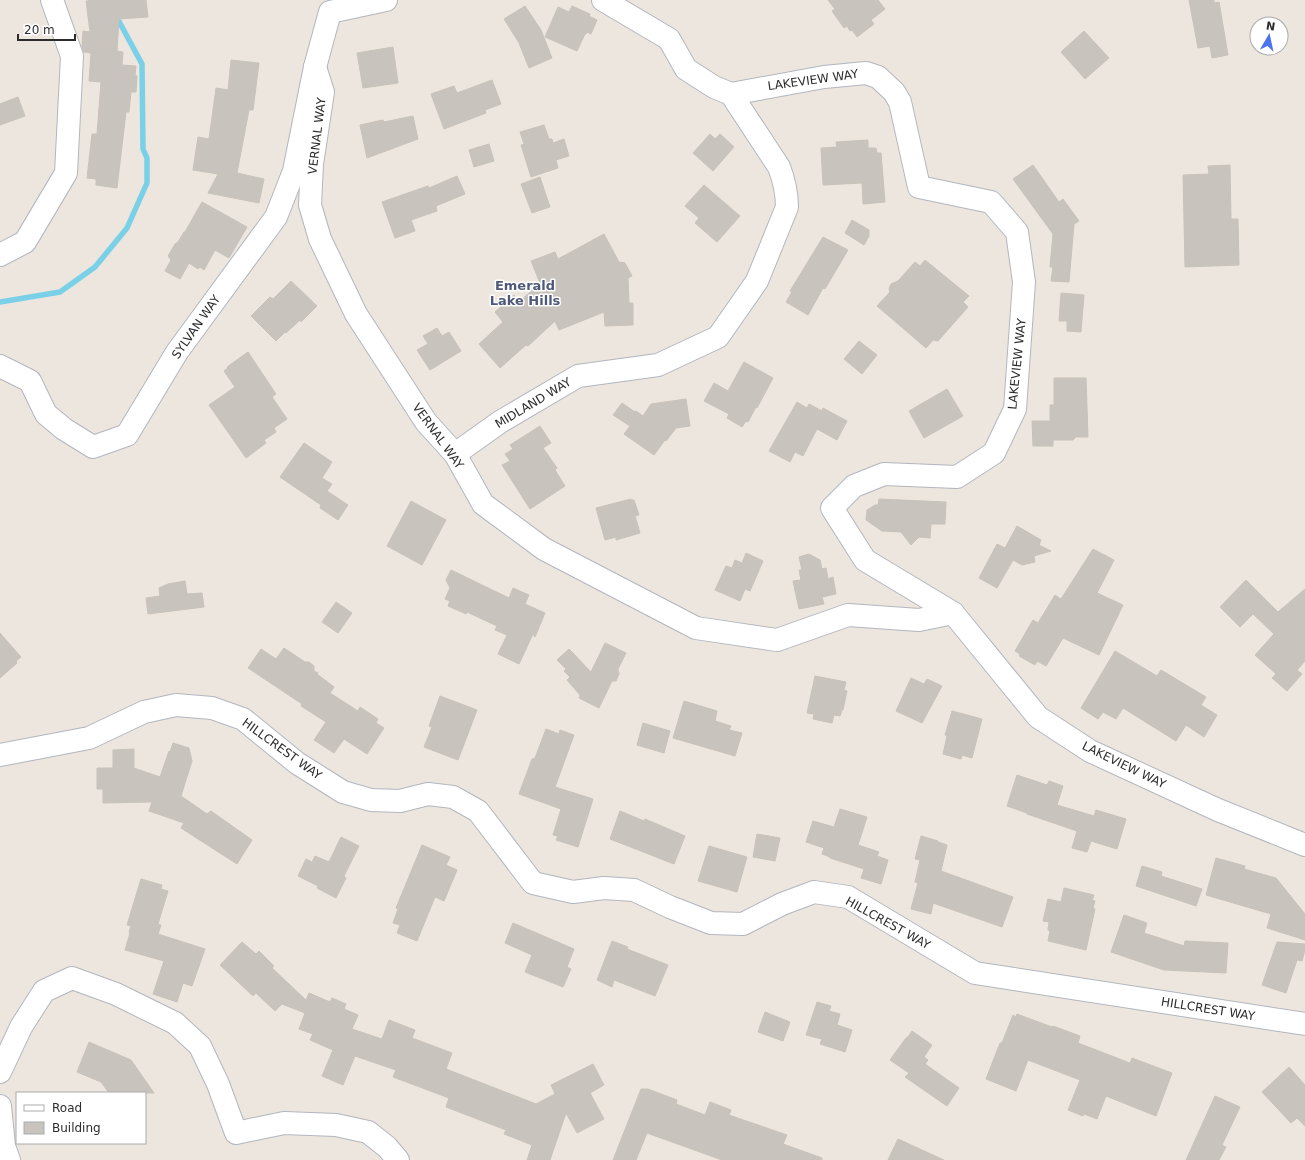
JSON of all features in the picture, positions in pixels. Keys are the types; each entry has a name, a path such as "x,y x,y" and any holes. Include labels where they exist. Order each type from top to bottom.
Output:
{"street":[{"path":"0,255 25,242 66,173 72,56 52,0"},
{"path":"315,67 327,6 386,0"},
{"path":"603,0 669,39 686,69 714,87 731,94"},
{"name":"SYLVAN WAY","path":"0,366 30,381 46,414 64,429 93,447 127,435 177,352 276,217 294,171 315,67"},
{"name":"VERNAL WAY","path":"315,67 323,92 312,164 310,205 320,239 356,314 426,422 454,454 483,504 544,549 696,628 777,640 848,615 919,620 953,613"},
{"name":"LAKEVIEW WAY","path":"731,94 844,75 866,73 878,77 894,92 900,102 919,187 991,202 1017,232 1024,282 1015,409 994,453 956,477 884,474 854,486 832,508 865,560 953,613 1038,717 1090,751 1218,810 1305,845"},
{"name":"MIDLAND WAY","path":"454,454 500,422 578,376 658,365 718,337 757,281 787,207 784,179 779,167 731,94"},
{"name":"HILLCREST WAY","path":"0,755 88,738 144,712 176,705 212,708 243,719 297,763 343,792 370,800 400,801 428,794 453,797 478,811 533,883 573,892 604,888 634,890 670,907 711,923 743,924 782,904 814,892 848,898 975,973 1305,1024"},
{"path":"0,1072 21,1027 44,991 72,978 116,994 175,1023 180,1027 200,1046 218,1084 236,1133 284,1123 336,1125 368,1132 387,1147 398,1160"},
{"path":"0,1106 4,1146 9,1160"}],"building":[{"path":"146,0 148,17 119,19 117,51 123,52 122,65 136,66 135,76 137,76 136,92 131,92 129,112 126,112 117,188 96,185 96,179 87,178 92,134 97,134 101,82 89,81 91,53 84,52 82,46 83,31 90,32 86,1"},
{"path":"828,0 878,0 885,9 871,20 874,24 857,37 847,26 844,28 832,11 835,9"},
{"path":"1189,0 1214,0 1214,3 1219,2 1228,55 1212,58 1210,46 1198,48"},
{"path":"525,6 541,30 552,58 529,68 519,43 504,19"},
{"path":"572,6 590,14 589,16 597,20 591,34 587,32 585,34 577,51 545,37 558,7 569,12"},
{"path":"1084,31 1109,58 1085,79 1061,52"},
{"path":"393,47 398,83 363,88 357,53"},
{"path":"231,60 259,63 253,110 249,110 237,173 264,179 259,203 208,193 218,174 193,170 198,137 209,139 216,88 228,90"},
{"path":"492,80 501,104 485,110 486,113 444,129 431,94 454,86 457,93"},
{"path":"18,97 25,116 0,125 0,104"},
{"path":"413,116 418,139 367,158 360,125"},
{"path":"544,125 549,139 552,139 553,143 564,139 569,156 556,160 558,168 531,177 521,145 524,144 520,132"},
{"path":"710,134 715,139 720,134 734,147 713,171 693,153"},
{"path":"868,140 868,148 876,148 877,153 881,153 885,202 863,204 862,183 823,185 821,148 837,147 836,142"},
{"path":"489,144 494,161 474,167 469,150"},
{"path":"1033,165 1059,202 1063,199 1079,221 1074,224 1069,282 1051,281 1053,267 1050,267 1053,234 1013,179"},
{"path":"1230,165 1231,219 1238,219 1239,265 1185,267 1183,175 1209,174 1208,166"},
{"path":"457,176 465,194 436,206 437,211 411,220 415,231 395,238 382,202 428,186 429,188"},
{"path":"540,177 550,207 532,213 521,184"},
{"path":"704,185 740,216 717,242 695,223 699,218 685,206"},
{"path":"202,202 247,227 229,258 215,250 204,270 200,267 198,269 189,263 180,279 165,271 171,260 168,256 175,244 185,232"},
{"path":"852,220 869,230 869,236 864,245 845,233"},
{"path":"604,234 619,262 625,263 632,276 628,278 629,303 633,303 633,325 605,326 604,312 559,330 555,321 528,346 526,345 500,368 479,344 503,322 495,312 514,295 519,302 540,283 531,261 555,252 558,259"},
{"path":"823,237 848,250 825,289 823,288 808,315 786,302 792,292 790,291"},
{"path":"925,260 969,296 963,302 968,307 938,341 933,340 926,348 877,306 890,292 889,289 891,284 898,281 915,262 920,266"},
{"path":"291,281 317,306 301,322 300,320 276,341 251,316 270,297 273,299"},
{"path":"1061,293 1084,295 1081,332 1067,331 1067,321 1059,321"},
{"path":"437,328 442,336 449,332 461,351 430,370 417,350 428,344 423,336"},
{"path":"859,341 877,355 862,374 844,359"},
{"path":"248,352 276,394 272,397 287,419 274,428 276,432 264,440 266,443 246,458 209,405 235,387 224,371 228,368 227,367"},
{"path":"744,362 773,378 757,408 756,407 748,422 746,421 742,427 727,418 729,414 704,401 714,383 728,391"},
{"path":"1054,378 1086,378 1088,437 1076,437 1073,440 1053,440 1053,446 1033,446 1032,421 1050,421 1050,405 1054,405"},
{"path":"947,389 963,416 924,438 909,411"},
{"path":"686,399 690,426 676,428 654,455 624,434 630,426 613,415 622,403 643,416 651,404"},
{"path":"797,402 807,408 809,404 822,411 823,408 847,421 837,440 817,429 803,456 795,452 790,462 769,451"},
{"path":"540,426 551,443 543,448 557,468 555,470 565,486 530,509 502,465 510,461 505,454 513,449 510,445"},
{"path":"304,443 332,462 322,478 332,484 327,491 348,505 338,520 320,508 321,505 280,477"},
{"path":"631,499 634,500 639,515 635,516 640,533 616,540 616,537 605,540 596,508"},
{"path":"879,499 946,502 945,524 931,524 930,538 919,537 911,545 901,532 882,531 866,520 867,510 875,505 878,505"},
{"path":"411,501 446,520 422,565 387,546"},
{"path":"1017,526 1041,540 1039,545 1051,551 1034,556 1035,562 1022,565 1013,560 997,588 979,578 997,544 1005,548"},
{"path":"1093,549 1114,560 1097,593 1123,605 1099,655 1063,638 1046,666 1037,661 1035,665 1019,656 1020,654 1015,651 1033,620 1038,623 1055,595 1061,599"},
{"path":"746,553 763,561 750,591 745,589 740,601 715,590 726,566 732,568 735,560 742,563"},
{"path":"809,554 820,560 822,569 826,568 828,579 833,577 836,594 822,597 824,604 799,609 793,581 801,580 799,570 802,570 799,557"},
{"path":"451,570 509,598 513,588 529,595 525,604 545,613 535,637 533,634 519,664 498,654 507,635 495,630 497,626 467,612 466,614 448,606 450,601 445,599 450,588 446,580"},
{"path":"1246,580 1278,612 1305,589 1305,661 1297,670 1302,674 1287,691 1272,678 1276,674 1255,655 1274,634 1253,614 1240,627 1220,607"},
{"path":"185,581 187,594 202,593 204,607 148,614 146,598 160,596 159,588 168,584"},
{"path":"336,602 352,613 338,633 322,622"},
{"path":"0,633 21,657 16,661 17,663 0,678"},
{"path":"605,643 626,653 618,669 619,674 616,681 612,681 599,708 579,698 580,695 567,680 570,677 564,671 566,669 557,660 569,649 591,672"},
{"path":"284,648 305,662 309,662 314,666 314,671 334,687 330,693 358,711 360,707 378,719 376,723 384,728 367,754 344,739 334,753 314,740 326,722 248,668 261,649 276,659"},
{"path":"1115,651 1157,676 1161,670 1206,697 1201,705 1217,715 1204,737 1186,725 1176,741 1123,708 1116,719 1103,712 1098,719 1081,708"},
{"path":"815,676 846,682 844,690 847,691 843,710 840,716 834,715 832,723 813,719 814,714 807,713"},
{"path":"911,678 924,684 927,679 942,686 922,723 896,711"},
{"path":"440,696 477,710 458,760 424,747 432,727 429,726"},
{"path":"684,701 717,711 715,721 731,726 729,730 742,733 735,756 673,738"},
{"path":"952,711 982,719 972,758 962,755 961,759 943,754 947,736 945,735"},
{"path":"643,723 670,731 664,753 637,745"},
{"path":"546,729 559,734 560,730 574,735 555,787 593,799 578,847 556,840 558,836 553,835 561,809 519,794 532,759 535,758"},
{"path":"173,743 189,748 192,761 181,796 207,814 211,811 252,840 237,864 181,828 184,823 149,811 152,802 103,803 103,789 97,789 97,768 113,768 113,750 134,749 134,768 160,777"},
{"path":"1017,775 1047,785 1049,781 1063,786 1057,805 1094,816 1096,810 1126,819 1117,849 1091,841 1087,852 1072,848 1077,831 1007,806"},
{"path":"840,809 867,817 858,845 879,852 877,856 888,860 881,884 861,878 864,869 830,858 822,854 824,848 806,842 813,821 834,827"},
{"path":"620,811 644,821 645,819 685,836 674,864 610,839"},
{"path":"757,834 780,838 775,861 753,857"},
{"path":"921,836 947,845 941,871 1013,897 1002,927 933,903 931,914 911,909 918,883 915,882 920,860 915,859"},
{"path":"341,837 359,846 344,876 346,878 336,898 317,888 318,886 298,876 306,859 312,862 315,856 329,862"},
{"path":"422,845 450,857 446,865 457,870 444,901 435,897 417,941 397,933 400,925 393,923 398,909 396,908"},
{"path":"709,846 747,857 737,892 698,881"},
{"path":"1216,858 1245,866 1244,869 1276,878 1305,914 1305,940 1267,928 1271,914 1206,895"},
{"path":"1142,866 1162,872 1161,876 1202,889 1196,906 1136,886"},
{"path":"141,879 162,885 161,889 168,891 158,924 161,925 158,934 205,949 192,986 183,983 177,1002 153,994 164,961 125,950 131,926 127,925"},
{"path":"1064,888 1094,895 1092,900 1095,901 1093,908 1095,909 1086,950 1048,941 1050,931 1048,930 1049,922 1043,921 1048,899 1061,902"},
{"path":"1124,915 1147,923 1144,933 1184,946 1185,941 1228,943 1226,973 1164,970 1111,952"},
{"path":"513,923 574,949 567,967 571,969 563,987 525,972 532,955 505,943"},
{"path":"612,941 628,947 627,949 668,965 655,996 614,980 612,987 597,980"},
{"path":"242,942 256,954 259,951 274,966 272,968 306,1000 309,993 330,1002 332,998 346,1004 344,1009 358,1015 352,1029 382,1039 389,1020 415,1030 412,1038 452,1053 446,1069 536,1104 555,1094 551,1085 593,1064 604,1085 590,1093 604,1119 577,1133 566,1113 550,1160 527,1160 532,1145 504,1134 506,1130 446,1107 449,1098 393,1077 396,1070 355,1056 343,1085 322,1076 333,1050 310,1040 313,1034 299,1029 305,1013 282,1004 275,1011 256,993 253,996 220,965"},
{"path":"1277,942 1305,944 1302,961 1297,960 1286,993 1262,985"},
{"path":"817,1002 831,1006 829,1011 840,1014 837,1025 852,1030 845,1052 820,1044 822,1039 806,1035"},
{"path":"765,1012 790,1022 783,1041 758,1032"},
{"path":"1017,1014 1080,1036 1078,1043 1130,1063 1132,1058 1172,1073 1156,1116 1106,1096 1097,1119 1084,1114 1083,1116 1068,1110 1080,1080 1028,1060 1016,1091 986,1079 1013,1015 1016,1017"},
{"path":"912,1031 932,1045 924,1057 928,1060 925,1064 959,1088 947,1106 905,1077 909,1073 890,1060"},
{"path":"89,1042 131,1060 154,1093 108,1092 101,1082 77,1072"},
{"path":"1289,1067 1305,1085 1305,1126 1297,1118 1291,1123 1262,1092"},
{"path":"641,1089 648,1089 677,1100 676,1104 705,1115 710,1102 731,1110 729,1115 787,1135 783,1144 822,1158 822,1160 722,1160 647,1133 636,1160 613,1160"},
{"path":"1215,1096 1240,1107 1222,1145 1226,1147 1219,1160 1186,1160"},
{"path":"898,1139 944,1160 888,1160"}],"waterway":[{"path":"0,302 60,292 95,267 127,228 147,183 147,158 143,149 142,64 115,14"}],"district":[{"name":"Emerald Lake Hills","path":"525,292"}]}
